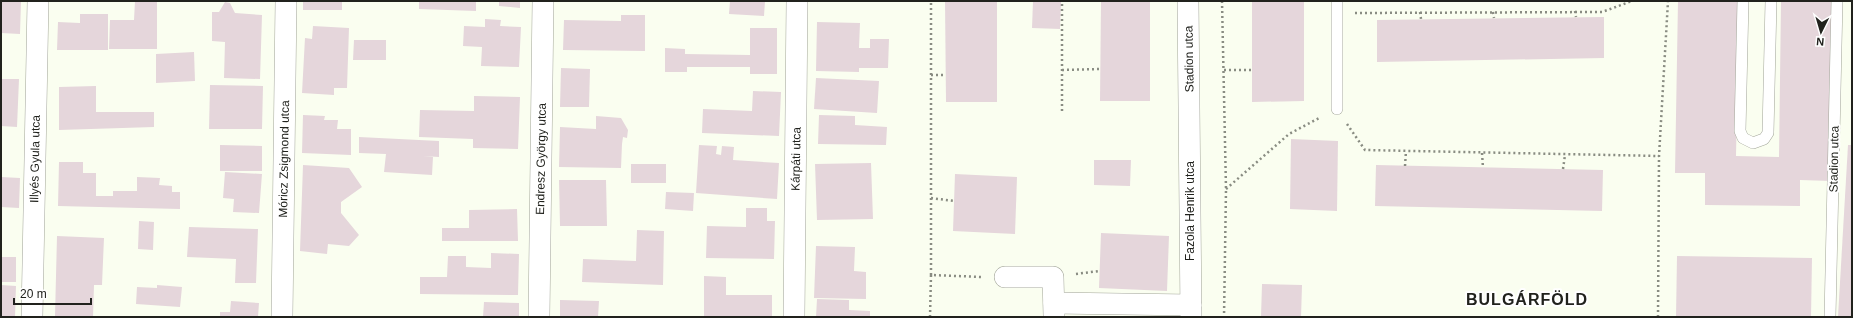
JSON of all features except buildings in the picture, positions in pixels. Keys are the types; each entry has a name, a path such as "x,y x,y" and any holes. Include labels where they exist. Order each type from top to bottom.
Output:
{"street":[{"name":"Illyés Gyula utca","path":"32,317 38,1"},
{"name":"Móricz Zsigmond utca","path":"282,317 286,1"},
{"name":"Endresz György utca","path":"539,317 543,1"},
{"name":"Kárpáti utca","path":"794,317 797,1"},
{"name":"Stadion utca","path":"1188,1 1189,116"},
{"name":"Fazola Henrik utca","path":"1005,277 1053,277 1054,310 1191,311 1189,116"}],"lane":[{"path":"1337,1 1337,109"},
{"path":"1743,1 1740,131 1743,138 1753,143 1764,139 1768,133 1771,1"},
{"name":"Stadion utca","path":"1830,317 1837,1"}],"path":[{"path":"930,317 931,1"},
{"path":"1062,1 1062,111"},
{"path":"1222,1 1226,189 1224,317"},
{"path":"1337,14 1420,12 1602,12 1632,1"},
{"path":"1658,317 1659,156 1668,1"},
{"path":"1575,11 1576,17"},
{"path":"1420,12 1421,19"},
{"path":"1492,12 1494,18"},
{"path":"1062,70 1100,69"},
{"path":"1224,70 1252,70"},
{"path":"931,75 946,75"},
{"path":"1226,189 1288,134 1337,109 1365,150 1659,156"},
{"path":"1405,166 1406,151"},
{"path":"1482,152 1483,168"},
{"path":"1563,169 1565,155"},
{"path":"931,198 954,201"},
{"path":"931,275 1005,277"}],"district":[{"name":"BULGÁRFÖLD","path":"1527,299"}]}
